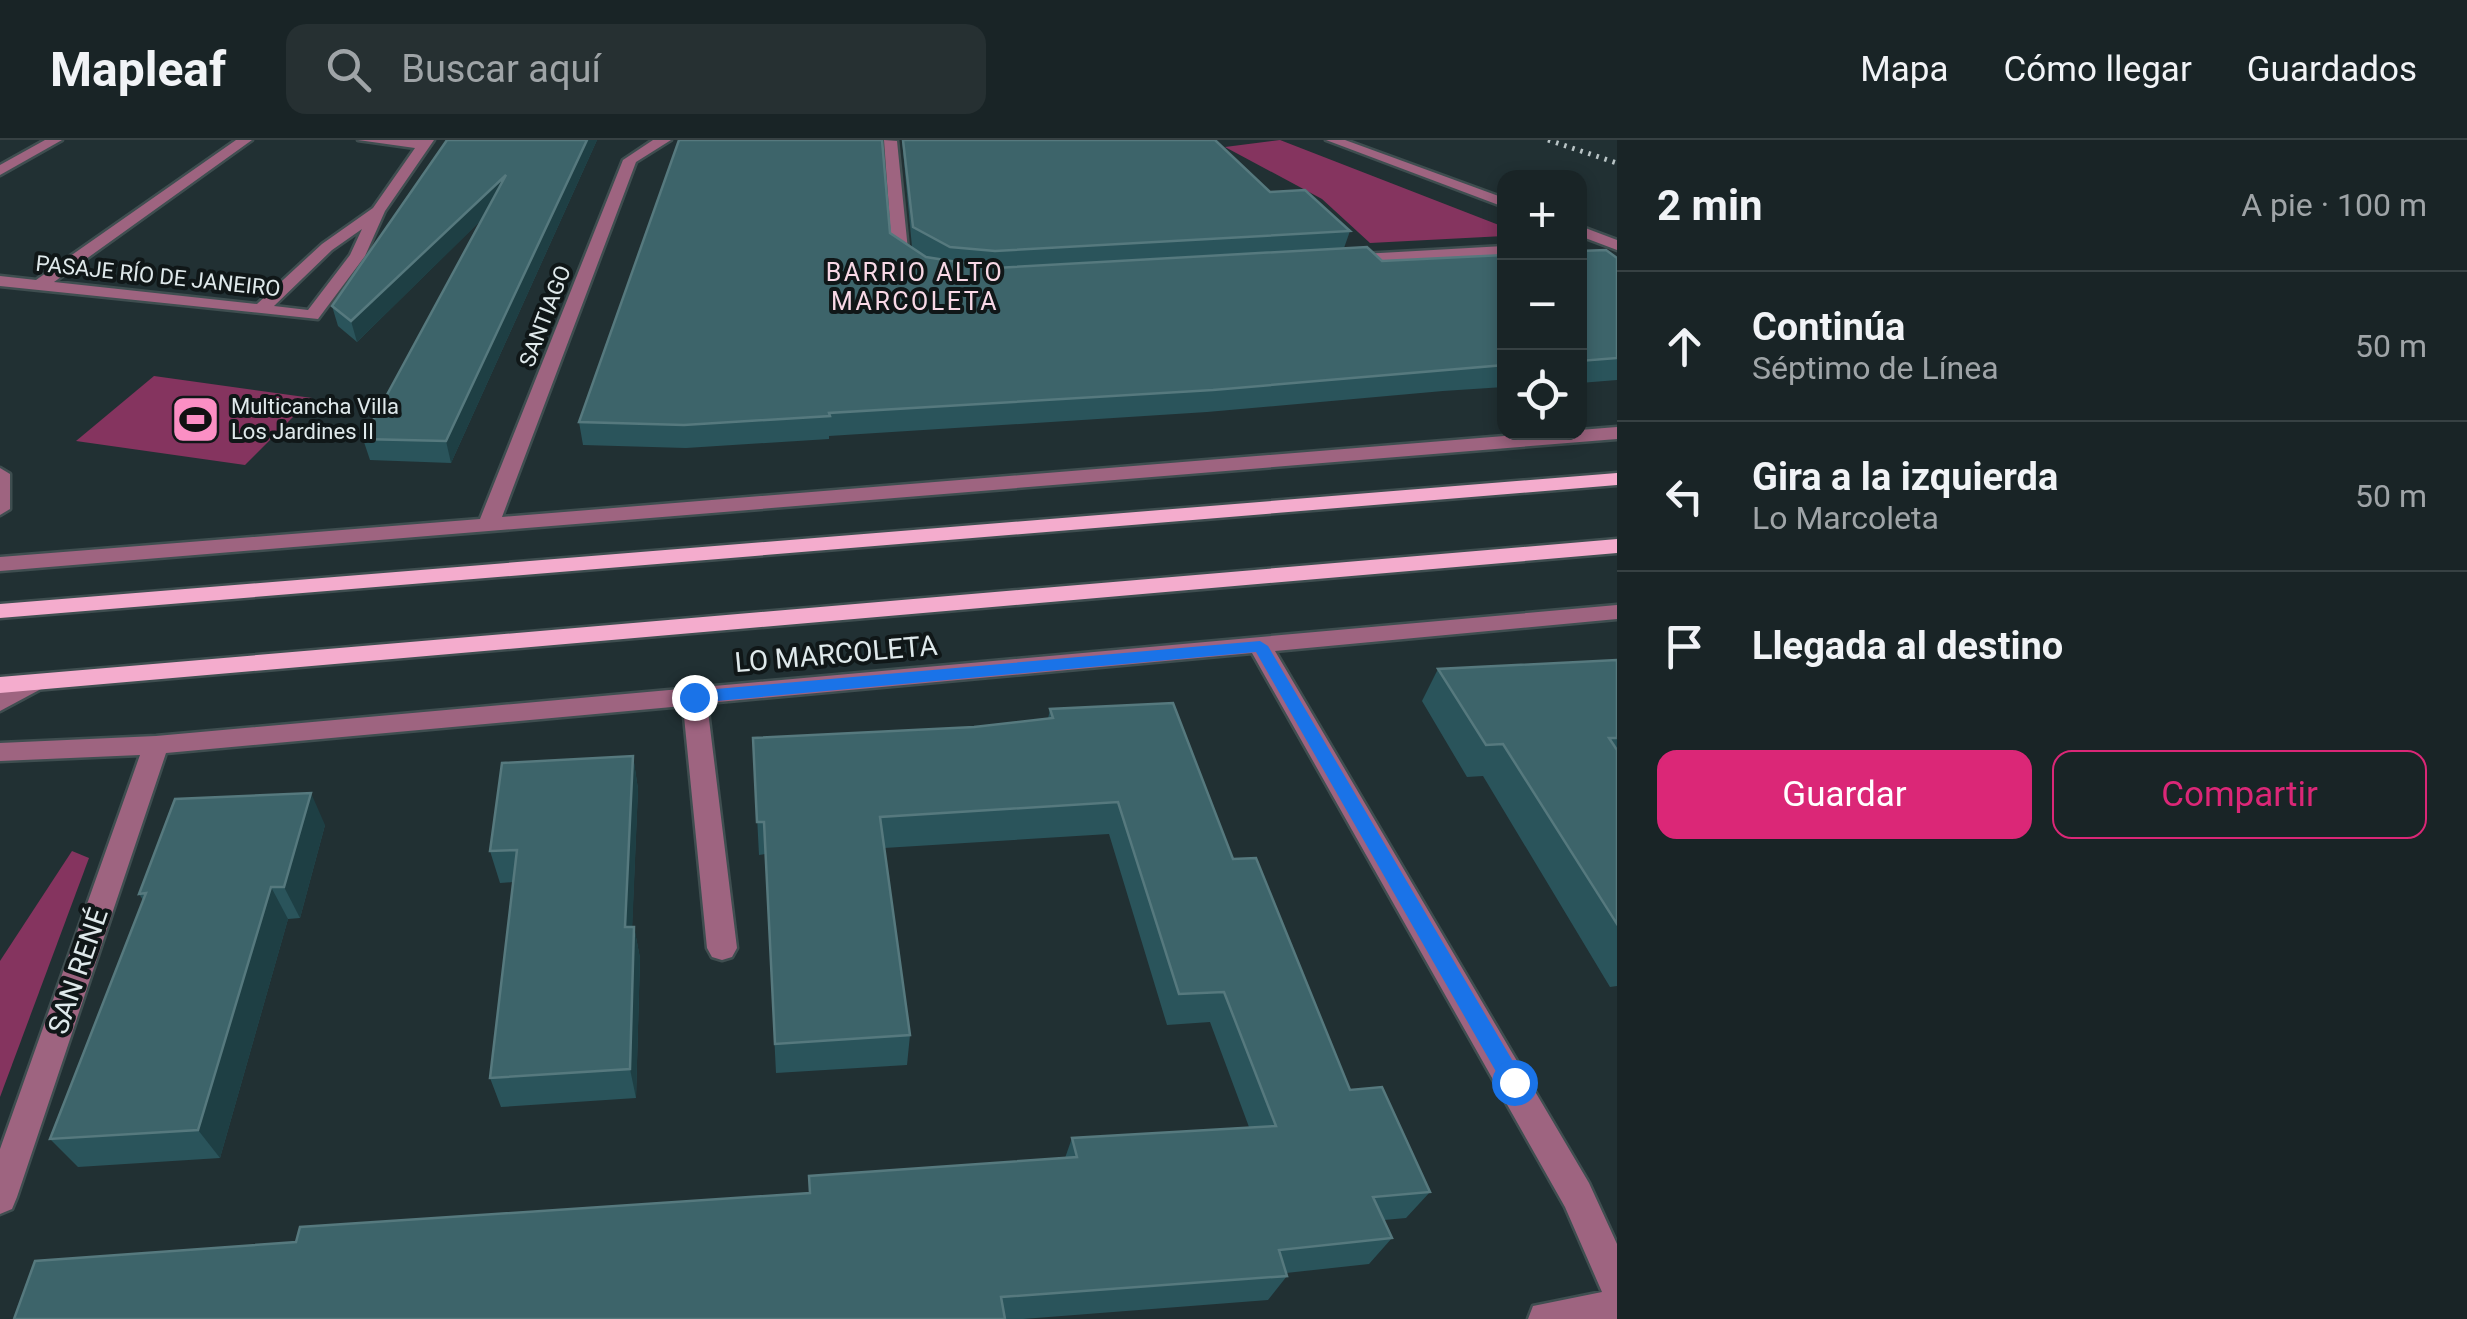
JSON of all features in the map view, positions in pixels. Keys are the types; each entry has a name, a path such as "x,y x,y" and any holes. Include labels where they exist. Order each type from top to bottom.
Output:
{"main road":[{"path":"0,611 1617,479"},
{"name":"LO MARCOLETA","path":"0,686 1617,546"}],"street":[{"path":"0,171 55,140"},
{"path":"38,286 246,140"},
{"path":"366,140 425,142"},
{"name":"SANTIAGO","path":"488,525 630,160 664,140"},
{"path":"878,140 910,141"},
{"path":"890,140 900,252 929,272"},
{"path":"1333,140 1497,200"},
{"path":"260,310 327,247 378,211 425,142"},
{"name":"PASAJE RÍO DE JANEIRO","path":"0,282 312,315 357,256 378,211"},
{"path":"1587,234 1616,244"},
{"path":"1587,246 1616,244"},
{"path":"1328,261 1497,250"},
{"path":"0,564 1617,434"},
{"path":"0,474 0,509"},
{"name":"LO MARCOLETA","path":"0,752 156,745 1617,612"},
{"path":"1260,646 1577,1195 1617,1284"},
{"path":"0,702 32,683"},
{"path":"694,697 722,948"},
{"name":"SAN RENÉ","path":"0,1197 156,745"},
{"path":"1546,1319 1617,1308"}],"shaded area":[{"path":"1280,140 1497,224 1497,236 1370,243 1322,199 1225,147"},
{"name":"Multicancha Villa Los Jardines II","path":"154,376 312,398 245,465 76,441"},
{"path":"72,851 89,858 0,1097 0,961"}],"building":[{"path":"447,140 587,140 446,441 363,439 506,175 351,321 332,306"},
{"path":"679,140 882,140 890,233 926,257 995,268 1367,247 1382,261 1497,255 1497,366 1213,390 684,425 579,422"},
{"path":"903,140 1215,140 1270,192 1305,190 1350,231 995,251 950,247 913,227"},
{"path":"1606,250 1617,258 1617,358 1587,360 1587,251"},
{"path":"1617,660 1617,738 1609,738 1617,750 1617,924 1503,744 1486,745 1438,669"},
{"path":"1173,703 1233,859 1256,858 1350,1090 1382,1087 1430,1192 1373,1197 1392,1238 1279,1250 1287,1276 1001,1297 1005,1319 14,1319 35,1261 296,1242 300,1227 810,1193 809,1176 1077,1157 1072,1138 1276,1126 1224,992 1179,994 1118,802 880,817 910,1035 775,1044 764,822 757,822 753,738 974,727 1053,718 1050,709"},
{"path":"633,756 625,927 634,927 630,1069 490,1078 517,850 490,851 502,763"},
{"path":"311,793 284,887 271,887 198,1130 50,1139 146,893 139,894 175,799"}],"railway":[{"path":"1548,140 1617,163"}],"place":[{"name":"Multicancha Villa Los Jardines II","path":"196,419"}],"district":[{"name":"BARRIO ALTO MARCOLETA","path":"915,286"}],"route":[{"path":"694,697 1260,646 1514,1082"}]}
